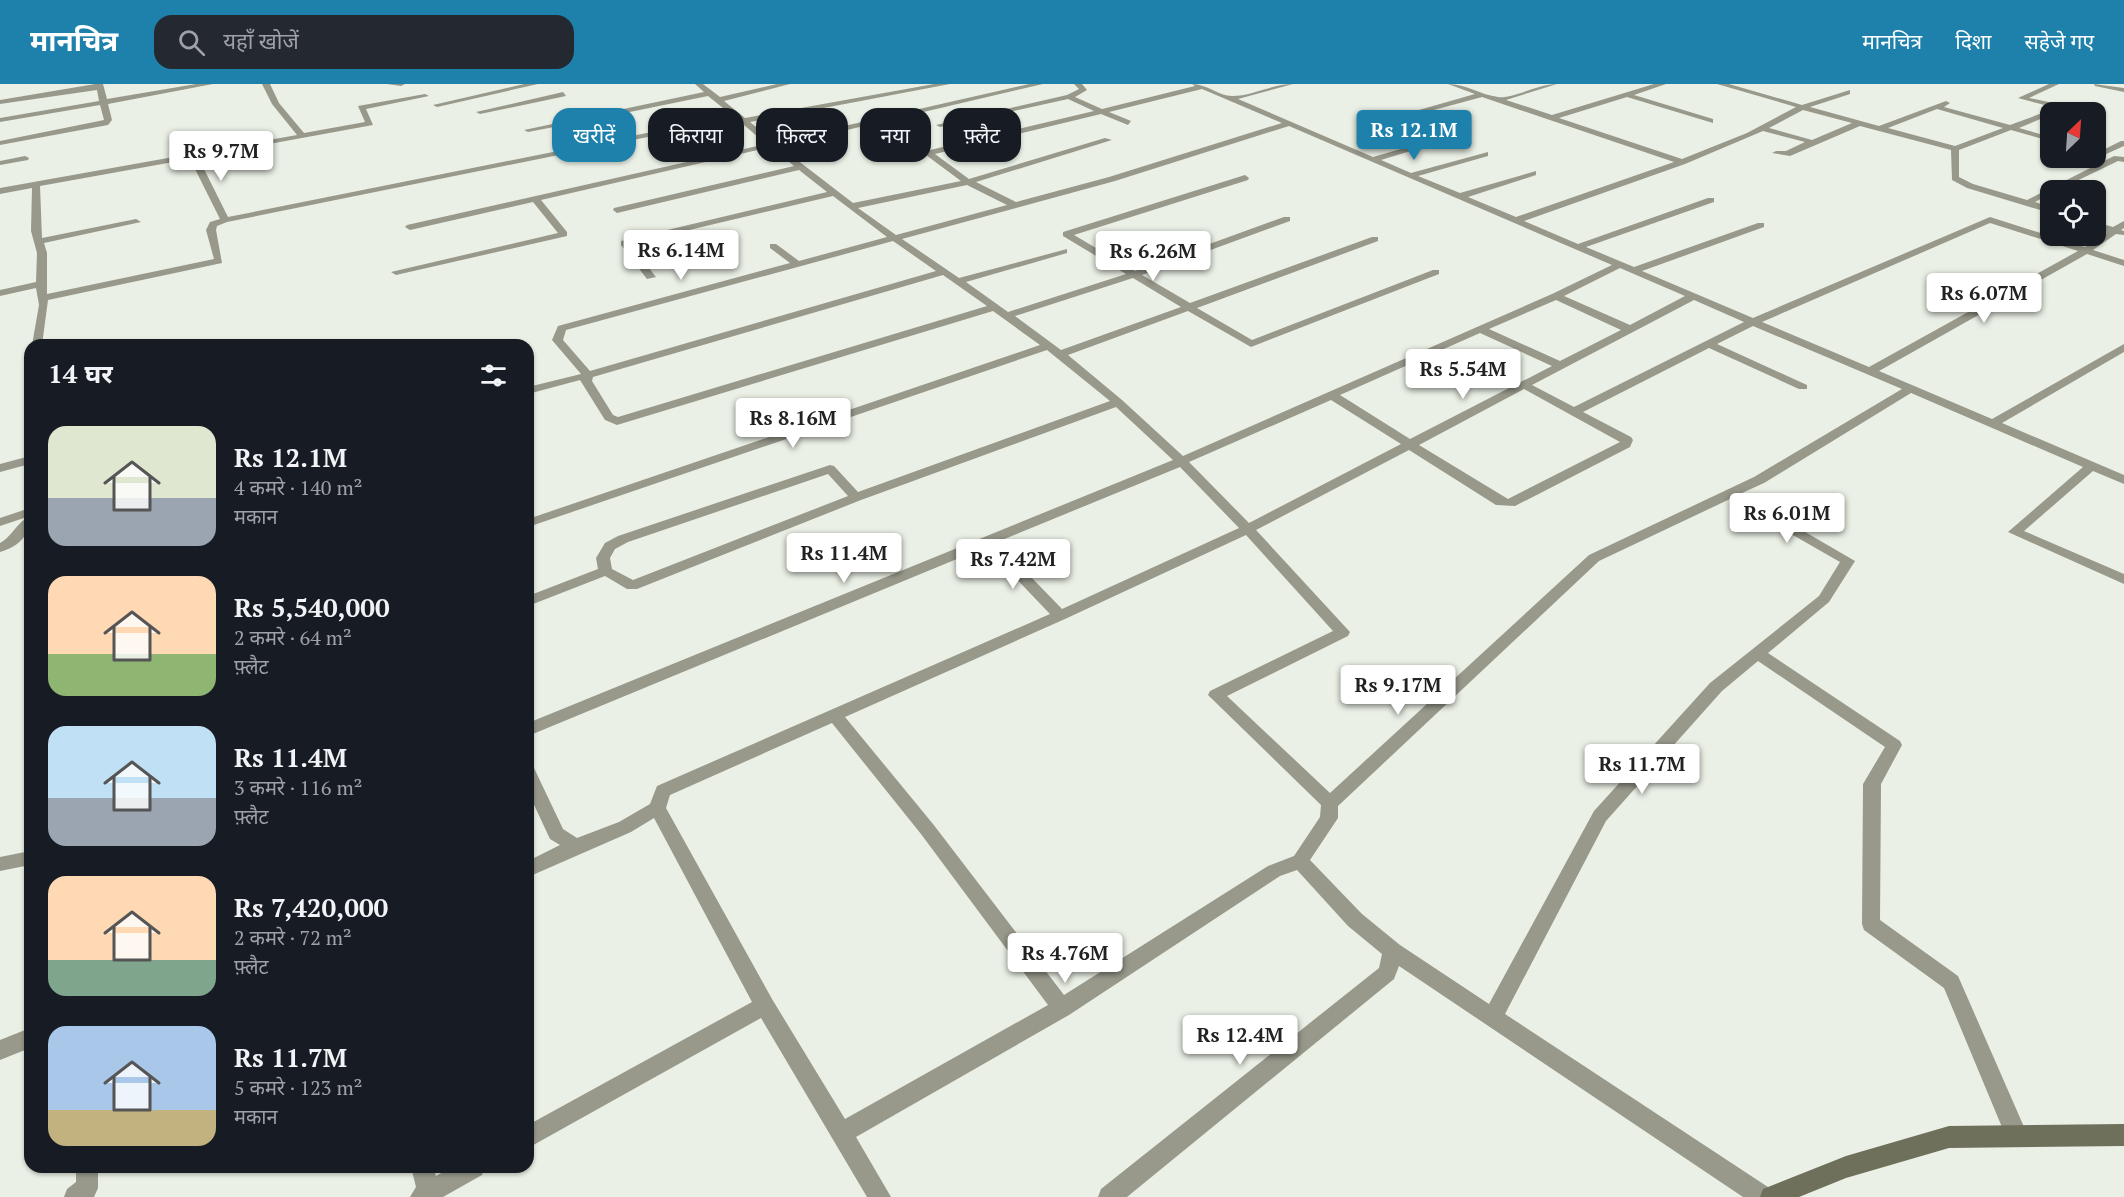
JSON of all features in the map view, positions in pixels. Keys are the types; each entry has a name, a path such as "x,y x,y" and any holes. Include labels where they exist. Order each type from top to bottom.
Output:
{"street":[{"path":"0,120 209,84"},
{"path":"266,84 276,104 302,136"},
{"path":"391,84 401,84"},
{"path":"481,87 493,84"},
{"path":"437,105 534,84"},
{"path":"480,112 562,94 552,84"},
{"path":"699,84 727,108"},
{"path":"636,110 786,84"},
{"path":"744,118 946,84"},
{"path":"848,126 1039,84"},
{"path":"940,125 1069,97 1083,90 1078,84"},
{"path":"1230,99 1289,84"},
{"path":"1452,84 1682,162"},
{"path":"1498,100 1553,84"},
{"path":"1551,118 1662,84"},
{"path":"1722,84 1956,149 2040,117"},
{"path":"2040,102 2022,98 2055,84"},
{"path":"2097,84 2124,90"},
{"path":"1014,206 968,182 929,153 1199,85 2124,480"},
{"path":"0,102 17,102 100,86 102,104 108,120 105,123 0,143"},
{"path":"1515,220 1682,162 1743,138 1802,106 1847,92"},
{"path":"1422,112 1483,94"},
{"path":"1626,95 1710,121"},
{"path":"0,191 370,123 372,122 361,108 425,96"},
{"path":"1069,97 1128,123"},
{"path":"1879,129 1949,102"},
{"path":"1937,107 2040,136"},
{"path":"744,122 756,132"},
{"path":"1776,153 1787,154 1859,123"},
{"path":"588,375 557,340 561,328 1112,179 1288,124"},
{"path":"528,130 552,125"},
{"path":"1761,128 1812,142"},
{"path":"1371,160 1450,136"},
{"path":"853,206 968,182 1108,140"},
{"path":"2106,150 2124,143"},
{"path":"410,227 756,146"},
{"path":"1956,149 1955,178 1970,186 2040,206"},
{"path":"1408,176 1485,154"},
{"path":"193,156 225,220"},
{"path":"42,298 219,261 211,230 213,224 225,220 552,156"},
{"path":"0,163 25,158"},
{"path":"2075,180 2120,159"},
{"path":"795,162 893,237 1008,315 1118,402 1248,529 1343,633 1216,695 1330,803"},
{"path":"617,210 801,167"},
{"path":"1458,197 1533,173"},
{"path":"1245,178 1066,234 1251,344 1436,272"},
{"path":"36,185 36,231 42,253 41,284 44,315 38,339"},
{"path":"651,277 624,243 836,193"},
{"path":"2028,202 2040,196"},
{"path":"396,272 564,234 535,198"},
{"path":"1577,247 1711,200"},
{"path":"1008,315 1132,275 1287,219"},
{"path":"1576,411 1752,322 1990,220 2124,263"},
{"path":"39,241 136,222"},
{"path":"1869,372 2119,232 2124,224"},
{"path":"1633,271 1761,225"},
{"path":"1059,355 1190,309 1375,239"},
{"path":"773,246 797,264"},
{"path":"959,281 1064,252"},
{"path":"534,728 990,543 1556,296 1619,265"},
{"path":"534,389 944,272"},
{"path":"0,293 41,284"},
{"path":"1556,296 1631,330"},
{"path":"534,866 576,846 625,827 657,808 663,791 1060,616 1248,529 1692,297"},
{"path":"588,375 586,381 609,417 617,421 995,307"},
{"path":"1479,329 1561,366"},
{"path":"1708,344 1803,387"},
{"path":"534,522 1048,346"},
{"path":"1992,424 2124,347"},
{"path":"2110,355 2124,360"},
{"path":"1330,394 1501,502 1510,503 1626,444 1627,440 1524,385"},
{"path":"841,1133 1062,1008 1274,871 1300,861 1329,818 1330,803 1594,558 1760,480 1910,389"},
{"path":"856,497 830,469 623,539 610,546 603,558 606,571 632,586 856,497 1118,402"},
{"path":"0,468 24,462"},
{"path":"2092,466 2015,532 2124,579"},
{"path":"1494,1015 1600,816 1716,687 1824,599 1848,561 1731,494"},
{"path":"0,522 24,515"},
{"path":"0,548 14,541 24,528"},
{"path":"990,543 1060,616"},
{"path":"534,600 606,571"},
{"path":"1757,653 1894,745 1872,784 1871,924 1951,982 2017,1136"},
{"path":"835,716 927,829 1062,1008"},
{"path":"534,786 556,834 576,846"},
{"path":"657,808 765,1006 880,1197"},
{"path":"0,864 24,859"},
{"path":"1300,861 1355,920 1393,951 1494,1015 1763,1197"},
{"path":"1109,1197 1387,973 1393,951"},
{"path":"534,1134 765,1006"},
{"path":"0,1050 24,1040"},
{"path":"1771,1197 1846,1167 1948,1137 2124,1135"},
{"path":"75,1197 87,1188 87,1173"},
{"path":"423,1173 427,1196 464,1173"}]}
